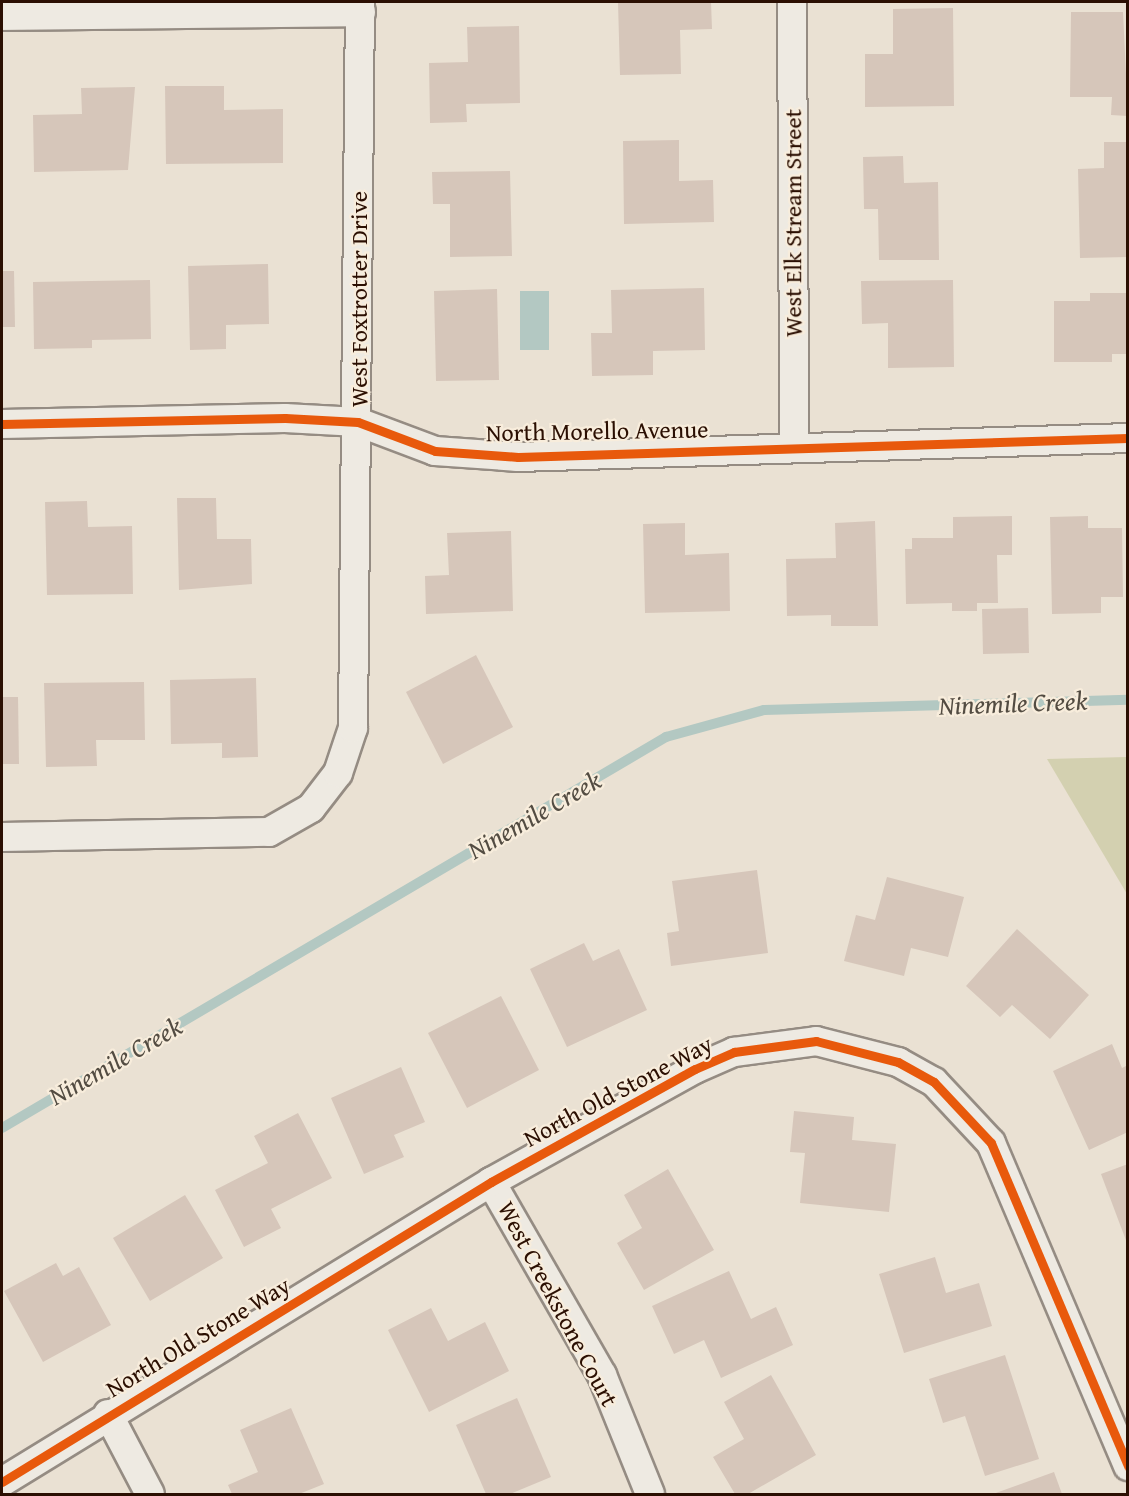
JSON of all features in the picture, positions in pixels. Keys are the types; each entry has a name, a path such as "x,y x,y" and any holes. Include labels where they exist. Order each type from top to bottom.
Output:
{"street":[{"name":"West Elk Stream Street","path":"792,2 794,444"},
{"path":"2,16 361,7"},
{"name":"West Foxtrotter Drive","path":"2,837 269,832 311,807 338,773 353,728 361,7"},
{"name":"North Morello Avenue","path":"2,424 285,417 358,422 435,451 518,457 794,444 1128,438"},
{"name":"North Old Stone Way","path":"2,1482 108,1414 491,1182 734,1052 816,1041 898,1062 934,1082 991,1143 1128,1466"},
{"name":"West Creekstone Court","path":"491,1182 602,1375 650,1494"},
{"path":"108,1414 150,1494"}],"shaded area":[{"path":"1128,757 1127,894 1047,759"}],"water":[{"path":"520,291 549,291 549,350 520,350"}],"building":[{"path":"618,2 711,2 712,29 680,30 681,74 620,75"},
{"path":"953,8 954,106 865,107 865,54 893,54 893,9"},
{"path":"1071,12 1123,12 1128,116 1111,115 1112,97 1070,97"},
{"path":"519,26 520,103 466,104 467,122 430,123 429,63 468,62 467,27"},
{"path":"165,86 224,86 224,110 283,109 283,163 166,164"},
{"path":"135,87 128,170 34,172 33,115 82,114 81,88"},
{"path":"679,140 679,181 713,180 714,222 624,224 623,141"},
{"path":"1104,142 1128,142 1128,257 1080,258 1078,169 1104,168"},
{"path":"903,156 904,183 938,182 939,260 879,260 878,209 864,209 863,157"},
{"path":"510,171 512,256 450,257 450,204 433,204 432,172"},
{"path":"268,264 269,324 226,325 226,349 190,350 188,266"},
{"path":"2,271 14,271 15,327 2,327"},
{"path":"150,280 151,339 92,340 92,348 34,349 33,282"},
{"path":"953,280 954,367 888,368 888,323 862,324 861,281"},
{"path":"704,288 705,350 653,351 653,375 592,376 591,333 612,333 611,290"},
{"path":"497,289 499,380 436,381 434,291"},
{"path":"1090,293 1128,293 1128,354 1112,354 1112,362 1054,362 1054,301 1090,301"},
{"path":"177,498 216,498 217,539 251,539 252,584 179,590"},
{"path":"87,501 88,527 132,526 133,594 47,595 45,502"},
{"path":"1012,516 1012,555 997,555 998,603 977,603 977,611 952,611 952,603 906,604 905,549 912,549 912,538 953,538 953,517"},
{"path":"1088,516 1088,528 1122,528 1123,597 1101,597 1101,613 1052,614 1050,517"},
{"path":"875,521 878,626 831,626 831,615 787,616 786,559 836,558 835,523"},
{"path":"685,523 685,555 729,553 730,611 645,613 643,524"},
{"path":"511,531 513,611 426,614 425,576 449,575 447,533"},
{"path":"1028,608 1029,653 983,654 982,609"},
{"path":"476,655 513,727 443,764 406,692"},
{"path":"256,678 258,757 222,758 222,743 171,744 170,680"},
{"path":"144,682 145,740 96,740 97,766 46,767 44,683"},
{"path":"2,697 18,697 19,764 2,764"},
{"path":"757,870 768,953 671,966 667,933 679,931 672,881"},
{"path":"887,877 964,897 948,957 911,948 904,976 844,961 856,915 875,920"},
{"path":"1017,929 1089,995 1050,1039 1012,1005 1000,1017 966,986"},
{"path":"584,943 593,961 619,949 647,1010 567,1047 530,969"},
{"path":"501,996 539,1070 467,1108 428,1033"},
{"path":"1112,1044 1122,1068 1128,1065 1128,1132 1089,1150 1053,1071"},
{"path":"401,1067 425,1122 394,1135 404,1157 364,1174 331,1098"},
{"path":"794,1111 854,1117 852,1140 896,1144 889,1212 800,1203 805,1153 790,1152"},
{"path":"298,1113 332,1178 271,1209 281,1228 244,1247 215,1190 268,1163 254,1136"},
{"path":"1128,1164 1128,1243 1127,1243 1101,1174"},
{"path":"668,1169 714,1250 644,1290 617,1243 642,1228 624,1195"},
{"path":"185,1195 223,1258 150,1301 113,1238"},
{"path":"935,1257 946,1293 979,1283 992,1326 904,1353 879,1274"},
{"path":"56,1263 63,1276 79,1267 111,1325 43,1362 4,1291"},
{"path":"729,1271 751,1319 776,1307 793,1345 721,1378 704,1340 674,1354 652,1306"},
{"path":"431,1308 448,1341 485,1322 509,1371 429,1412 388,1330"},
{"path":"1005,1355 1039,1459 985,1476 965,1416 943,1423 929,1379"},
{"path":"771,1375 816,1455 748,1494 735,1494 713,1457 744,1439 724,1402"},
{"path":"517,1398 551,1477 510,1494 486,1494 456,1425"},
{"path":"291,1408 324,1484 299,1494 232,1494 228,1485 258,1472 240,1430"},
{"path":"1054,1472 1062,1494 993,1494"}],"waterway":[{"name":"Ninemile Creek","path":"2,1128 666,737 764,710 1128,700"}],"cycle path":[{"path":"2,424 285,418 358,422 435,451 518,457 1128,438"},
{"path":"2,1482 491,1182 695,1069 734,1052 816,1041 898,1062 934,1082 991,1143 1128,1466"}]}
